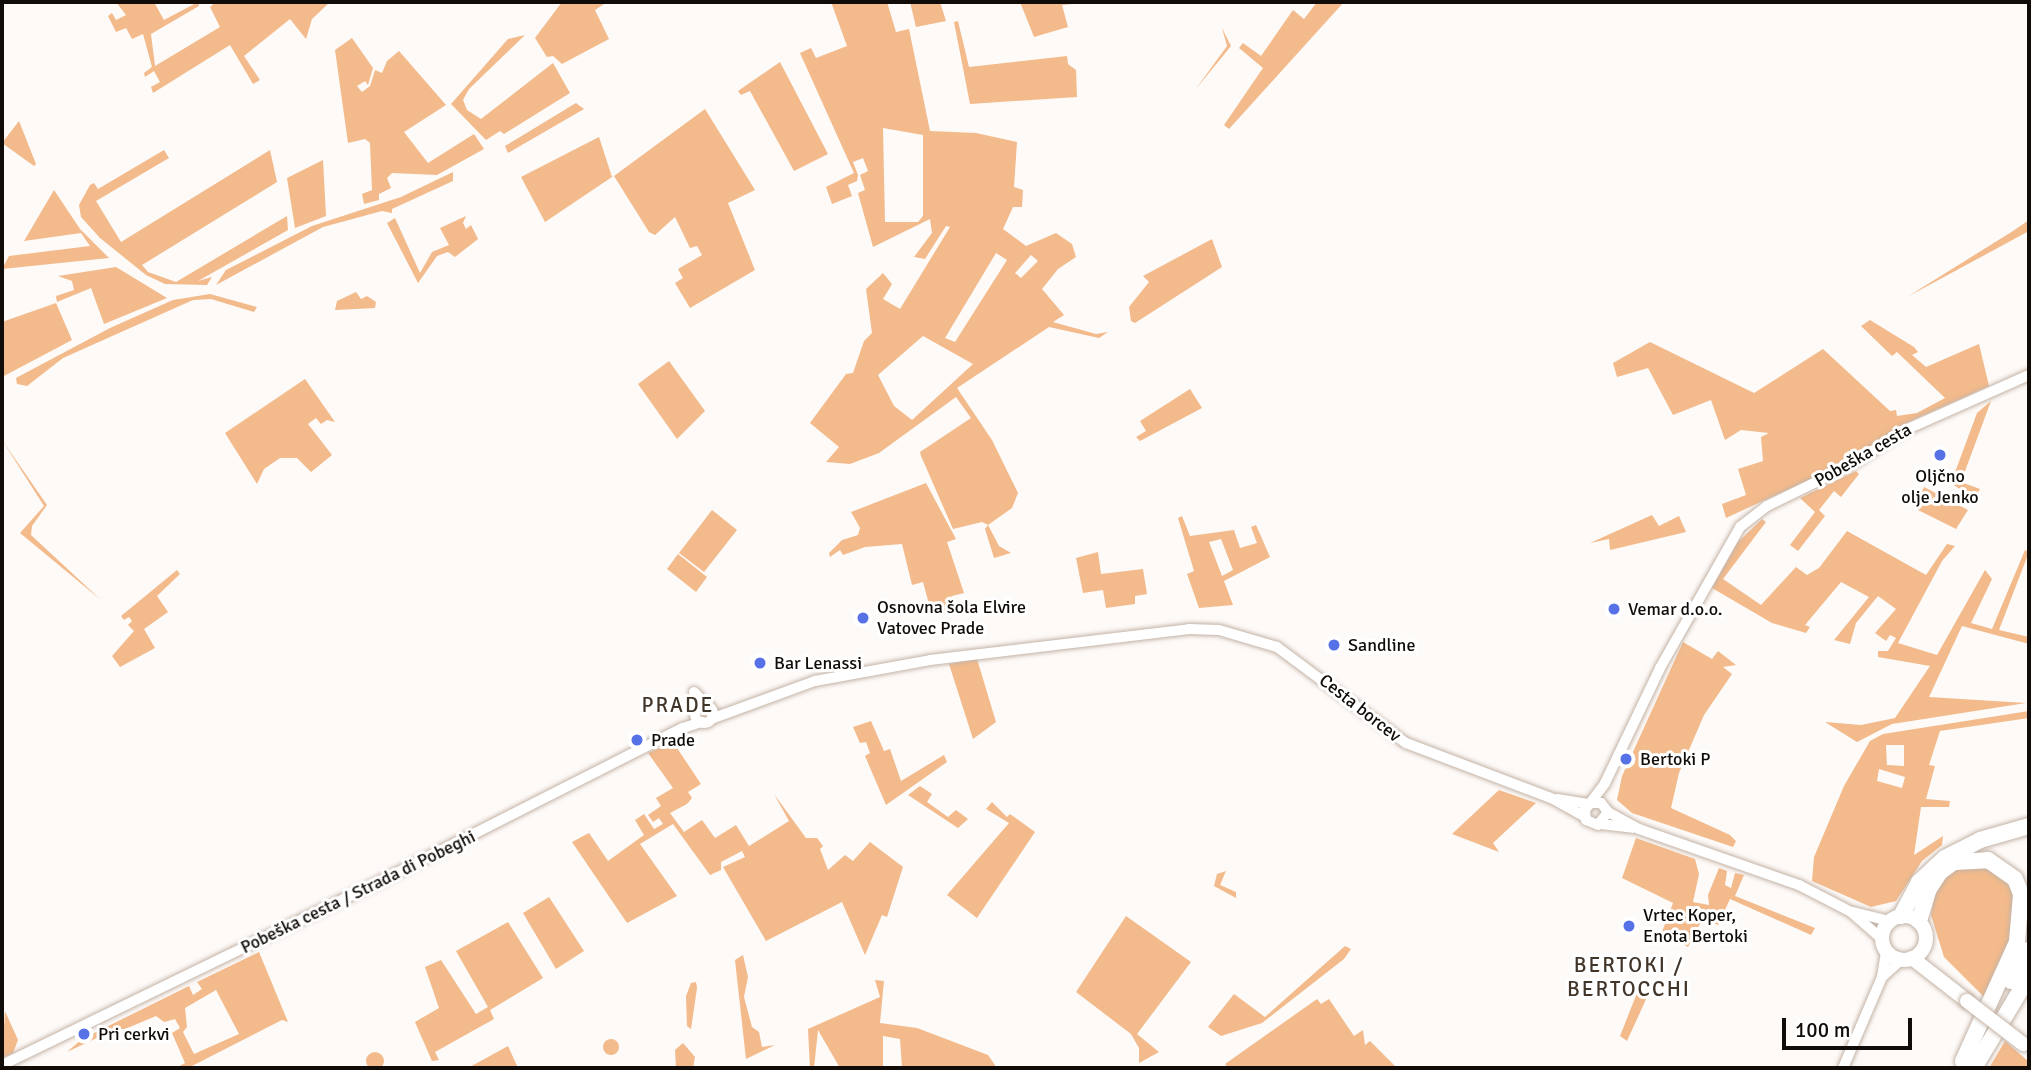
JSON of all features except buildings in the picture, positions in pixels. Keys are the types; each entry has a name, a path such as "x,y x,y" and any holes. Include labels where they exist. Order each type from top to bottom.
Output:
{"highway":[{"path":"1896,918 1919,882 1945,858 1980,840 2029,826"},
{"path":"1919,921 1929,889 1940,872 1954,862 1988,860 2015,879 2021,894 2022,924 2017,942 1965,1066"},
{"path":"1965,1066 2029,950"},
{"path":"1980,1068 1985,1050 2029,976"},
{"path":"1965,1066 1985,1050"}],"main road":[{"path":"1937,974 1925,945 1925,930 1919,921 1896,918 1884,945 1937,974 2026,1046"},
{"path":"1907,959 1925,945"}],"street":[{"name":"Pobeška cesta","path":"1599,806 1605,783 1660,668 1740,527 1767,506 1849,466 1903,431 2029,375"},
{"name":"Pobeška cesta / Strada di Pobeghi","path":"2,1065 369,887 683,728 703,713 727,710 815,681 1005,649 1196,629 1254,636"},
{"name":"Cesta borcev","path":"1254,636 1308,667 1406,743 1551,798 1585,817 1591,824 1639,829"},
{"name":"Cesta borcev","path":"1551,798 1599,806"},
{"path":"1585,817 1599,806"},
{"path":"1599,806 1601,824"},
{"path":"1599,806 1639,829 1799,885 1851,912 1884,945 1882,977 1843,1068"},
{"path":"1851,912 1896,918"},
{"path":"1882,977 1907,959"}],"shaded area":[{"path":"116,2 154,2 164,20 198,2 199,6 151,34 155,66 220,27 210,7 216,2 330,2 312,19 306,39 290,19 244,56 260,80 253,84 230,45 153,93 151,87 160,82 154,71 145,77 144,73 152,67 143,34 132,39 126,28 116,32 108,16 112,13 116,20 126,15"},
{"path":"562,2 607,2 595,10 609,39 562,64 553,56 547,57 535,38"},
{"path":"831,2 887,2 896,32 909,29 930,131 976,133 1017,142 1014,187 1023,190 1022,207 1013,207 1003,229 1026,246 1056,233 1072,244 1076,257 1058,269 1042,289 1064,315 1053,322 1096,334 1108,332 1099,338 1049,327 957,388 992,440 1018,493 1012,508 988,525 982,522 953,529 920,452 971,418 956,397 879,453 850,464 826,462 839,447 810,423 846,374 853,373 864,341 872,333 866,289 883,273 892,284 883,299 900,309 950,227 946,226 925,259 914,257 932,233 930,219 873,247 858,193 865,190 860,175 868,171 863,158 853,162 858,175 857,181 848,185 852,196 832,204 826,187 854,173 800,53 811,48 816,58 847,46","holes":["883,128 923,135 923,216 918,222 885,222","996,253 1007,260 955,342 945,338","1031,255 1038,261 1021,278 1015,273","923,336 973,364 912,420 894,406 878,375"]},
{"path":"910,2 940,2 946,21 916,27"},
{"path":"1020,2 1094,2 1062,5 1068,27 1034,37"},
{"path":"1317,2 1344,2 1229,129 1224,125 1263,68 1239,48 1243,43 1261,56 1293,10 1304,19"},
{"path":"958,21 969,67 1067,56 1068,64 1076,70 1077,97 970,104 954,22"},
{"path":"1222,28 1231,46 1195,90 1227,46"},
{"path":"525,35 469,89 463,100 467,110 481,119 553,63 570,93 504,134 500,131 486,140 451,104 508,39"},
{"path":"352,38 373,68 368,85 365,81 357,86 362,92 370,86 375,70 382,73 387,61 399,51 446,105 404,132 428,163 474,134 484,149 437,175 392,173 387,178 391,188 379,194 379,200 364,204 362,194 372,190 370,143 365,139 348,143 335,50"},
{"path":"780,62 828,154 794,171 750,91 741,95 738,91"},
{"path":"576,103 584,109 508,153 505,146"},
{"path":"705,109 755,190 728,203 755,270 690,308 675,283 683,278 678,269 702,255 697,246 690,248 675,217 655,235 649,232 614,176"},
{"path":"19,121 36,164 34,166 2,143"},
{"path":"599,137 612,177 545,222 521,177"},
{"path":"164,150 169,158 96,201 121,242 270,150 277,182 142,265 148,272 176,282 287,216 288,230 198,281 212,277 207,285 165,284 146,275 100,238 81,217 79,205 90,185 94,183 98,189"},
{"path":"323,160 326,216 295,228 287,178"},
{"path":"453,172 453,181 392,209 392,213 382,211 323,227 216,285 226,270 312,226 401,197"},
{"path":"54,190 80,229 109,258 2,269 9,256 90,246 81,233 24,241"},
{"path":"466,216 463,223 466,229 471,225 478,239 455,257 448,252 437,256 418,283 387,223 395,218 420,273 432,252 449,245 440,228"},
{"path":"2029,220 2029,231 1907,297 2013,231"},
{"path":"1212,239 1222,267 1135,323 1131,321 1129,307 1149,282 1143,276"},
{"path":"116,267 167,298 104,324 91,288 57,302 56,296 74,290 72,281 58,276"},
{"path":"356,292 361,299 367,296 376,302 375,308 335,310 337,301"},
{"path":"210,294 257,307 254,312 211,299 193,300 63,358 27,386 17,384 16,378 110,328 173,300"},
{"path":"56,303 72,340 2,377 2,322"},
{"path":"1870,320 1914,347 1918,352 1912,355 1926,367 1979,344 1989,386 1906,423 1849,461 1726,518 1722,504 1746,495 1738,469 1763,461 1761,437 1769,433 1741,430 1725,440 1711,400 1673,415 1648,368 1617,377 1613,363 1650,342 1754,393 1823,349 1890,411 1896,410 1897,416 1917,413 1945,398 1897,352 1892,356 1861,326"},
{"path":"669,361 705,411 677,439 638,384"},
{"path":"305,379 335,422 327,420 321,424 316,418 308,424 332,455 311,472 297,458 280,458 264,469 257,484 225,433"},
{"path":"1190,389 1202,408 1140,441 1136,437 1146,431 1140,421"},
{"path":"1991,401 1961,482 1980,489 1974,499 1951,483 1977,413"},
{"path":"2,440 47,505 32,526 31,535 101,600 20,533 44,506"},
{"path":"1856,471 1859,474 1841,497 1834,491 1819,510 1825,516 1798,551 1790,545 1815,512 1800,498"},
{"path":"926,483 956,539 947,542 964,593 952,596 956,612 932,615 923,582 912,585 902,544 865,547 843,555 840,550 830,557 829,553 842,540 858,535 860,528 851,512"},
{"path":"1924,487 1968,510 1956,529 1914,508"},
{"path":"712,510 737,530 704,572 679,553"},
{"path":"1652,515 1659,526 1679,516 1686,532 1610,550 1609,539 1590,543"},
{"path":"1182,516 1190,536 1234,530 1240,548 1257,543 1251,527 1256,525 1270,557 1224,581 1233,605 1199,608 1187,574 1194,571 1178,518","holes":["1221,539 1233,570 1222,576 1209,542"]},
{"path":"1762,519 1766,522 1723,579 1761,605 1796,567 1807,575 1819,568 1847,531 1926,575 1947,544 1955,546 1942,561 1898,643 1937,655 1985,570 1992,579 1971,623 1992,629 2025,550 2029,552 1999,630 2029,637 2029,644 1962,626 1929,697 2026,703 1892,724 1857,742 1825,722 1861,725 1895,718 1930,666 1878,657 1878,651 1888,651 1896,638 1890,635 1886,641 1875,633 1896,609 1878,596 1856,623 1850,644 1834,640 1869,597 1841,582 1805,625 1810,627 1806,633 1772,623 1712,588 1738,542"},
{"path":"988,525 999,546 1011,553 994,558 985,529"},
{"path":"1098,552 1101,574 1143,569 1147,594 1135,596 1135,604 1106,608 1103,590 1083,593 1076,558"},
{"path":"678,554 707,577 696,592 667,569"},
{"path":"177,570 180,574 157,596 168,612 144,629 155,648 120,667 112,656 134,631 128,625 132,621 129,617 124,620 121,616"},
{"path":"1683,642 1712,659 1718,651 1736,665 1723,667 1732,674 1704,715 1679,773 1671,808 1730,835 1736,841 1733,847 1632,813 1617,800 1622,776"},
{"path":"977,659 996,722 973,739 949,664"},
{"path":"2029,711 2029,718 1940,731 1929,765 1935,766 1926,799 1950,801 1949,807 1921,807 1914,855 1943,836 1942,845 1922,861 1896,901 1871,907 1812,881 1814,857 1844,786 1870,741 1883,734","holes":["1886,745 1904,745 1904,766 1887,765","1879,769 1905,777 1902,788 1877,781"]},
{"path":"871,721 884,751 890,749 901,781 944,755 947,762 886,805 865,756 870,753 866,742 860,743 853,727"},
{"path":"673,742 701,784 688,792 692,798 687,804 670,813 684,832 702,820 715,838 736,825 749,846 789,821 774,794 806,838 817,838 823,846 820,849 828,870 845,855 853,861 870,842 903,867 887,917 882,915 865,955 842,902 766,941 723,867 745,857 742,851 721,862 721,870 710,875 673,824 640,844 677,896 627,923 572,842 589,833 608,861 644,835 635,820 644,814 654,829 663,824 659,818 653,822 648,815 661,806 656,798 673,788 648,753"},
{"path":"920,786 932,794 927,802 948,817 956,810 968,819 958,828 908,795"},
{"path":"1499,790 1536,803 1493,843 1499,852 1452,834"},
{"path":"992,802 1007,817 1010,814 1035,832 977,918 947,895 1009,823 986,809"},
{"path":"1636,838 1695,859 1699,874 1693,902 1709,905 1708,895 1719,868 1727,871 1725,885 1731,888 1735,873 1744,875 1735,896 1815,928 1811,935 1730,899 1718,925 1703,918 1688,947 1662,932 1673,903 1622,878"},
{"path":"1984,862 2015,890 2015,931 1987,1000 1944,957 1931,915 1936,884 1945,873"},
{"path":"1226,871 1220,885 1236,892 1236,898 1214,886 1217,874"},
{"path":"549,897 584,951 556,969 523,913"},
{"path":"1126,916 1191,962 1137,1034 1159,1052 1139,1063 1139,1048 1131,1034 1076,992"},
{"path":"508,922 543,978 490,1010 494,1019 435,1052 439,1060 432,1061 415,1022 439,1008 425,967 441,960 476,1014 488,1007 456,951"},
{"path":"1345,946 1351,949 1344,959 1262,1023 1221,1036 1208,1027 1234,994 1265,1017"},
{"path":"259,952 288,1022 282,1020 188,1068 176,1068 185,1063 172,1033 180,1028 175,1019 164,1022 156,1016 125,1029 116,1029 67,1052 82,1039 189,986 193,995 202,989 197,982","holes":["216,990 239,1034 194,1054 183,1032 187,1027 185,1008"]},
{"path":"743,955 748,977 744,997 752,1027 759,1032 762,1047 775,1045 746,1059 735,960"},
{"path":"875,980 884,981 880,1023 917,1028 988,1055 997,1068 902,1068 900,1039 883,1036 883,1068 840,1068 818,1030 814,1068 810,1068 808,1029 880,997"},
{"path":"696,982 691,1029 687,1026 686,996 691,983"},
{"path":"1637,993 1647,997 1627,1041 1620,1036"},
{"path":"1317,999 1321,1004 1329,999 1354,1036 1363,1030 1365,1045 1370,1041 1397,1068 1228,1068 1225,1064"},
{"path":"5,1011 18,1040 13,1053 2,1058"},
{"path":"611,1039 617,1041 617,1053 611,1055 605,1053 603,1047 605,1041"},
{"path":"2005,1041 2029,1062 2029,1068 1989,1068"},
{"path":"683,1043 695,1057 693,1068 676,1068 675,1050"},
{"path":"508,1046 518,1068 468,1068"},
{"path":"375,1052 381,1055 384,1061 381,1067 375,1070 369,1067 366,1061 369,1055"}],"place":[{"name":"Oljčno olje Jenko","path":"1940,455"},
{"name":"Vemar d.o.o.","path":"1614,609"},
{"name":"Osnovna šola Elvire Vatovec Prade","path":"863,618"},
{"name":"Sandline","path":"1334,645"},
{"name":"Bar Lenassi","path":"760,663"},
{"name":"Prade","path":"637,740"},
{"name":"Bertoki P","path":"1626,759"},
{"name":"Vrtec Koper, Enota Bertoki","path":"1629,926"},
{"name":"Pri cerkvi","path":"84,1034"}],"district":[{"name":"PRADE","path":"678,705"},
{"name":"BERTOKI / BERTOCCHI","path":"1629,977"}]}
